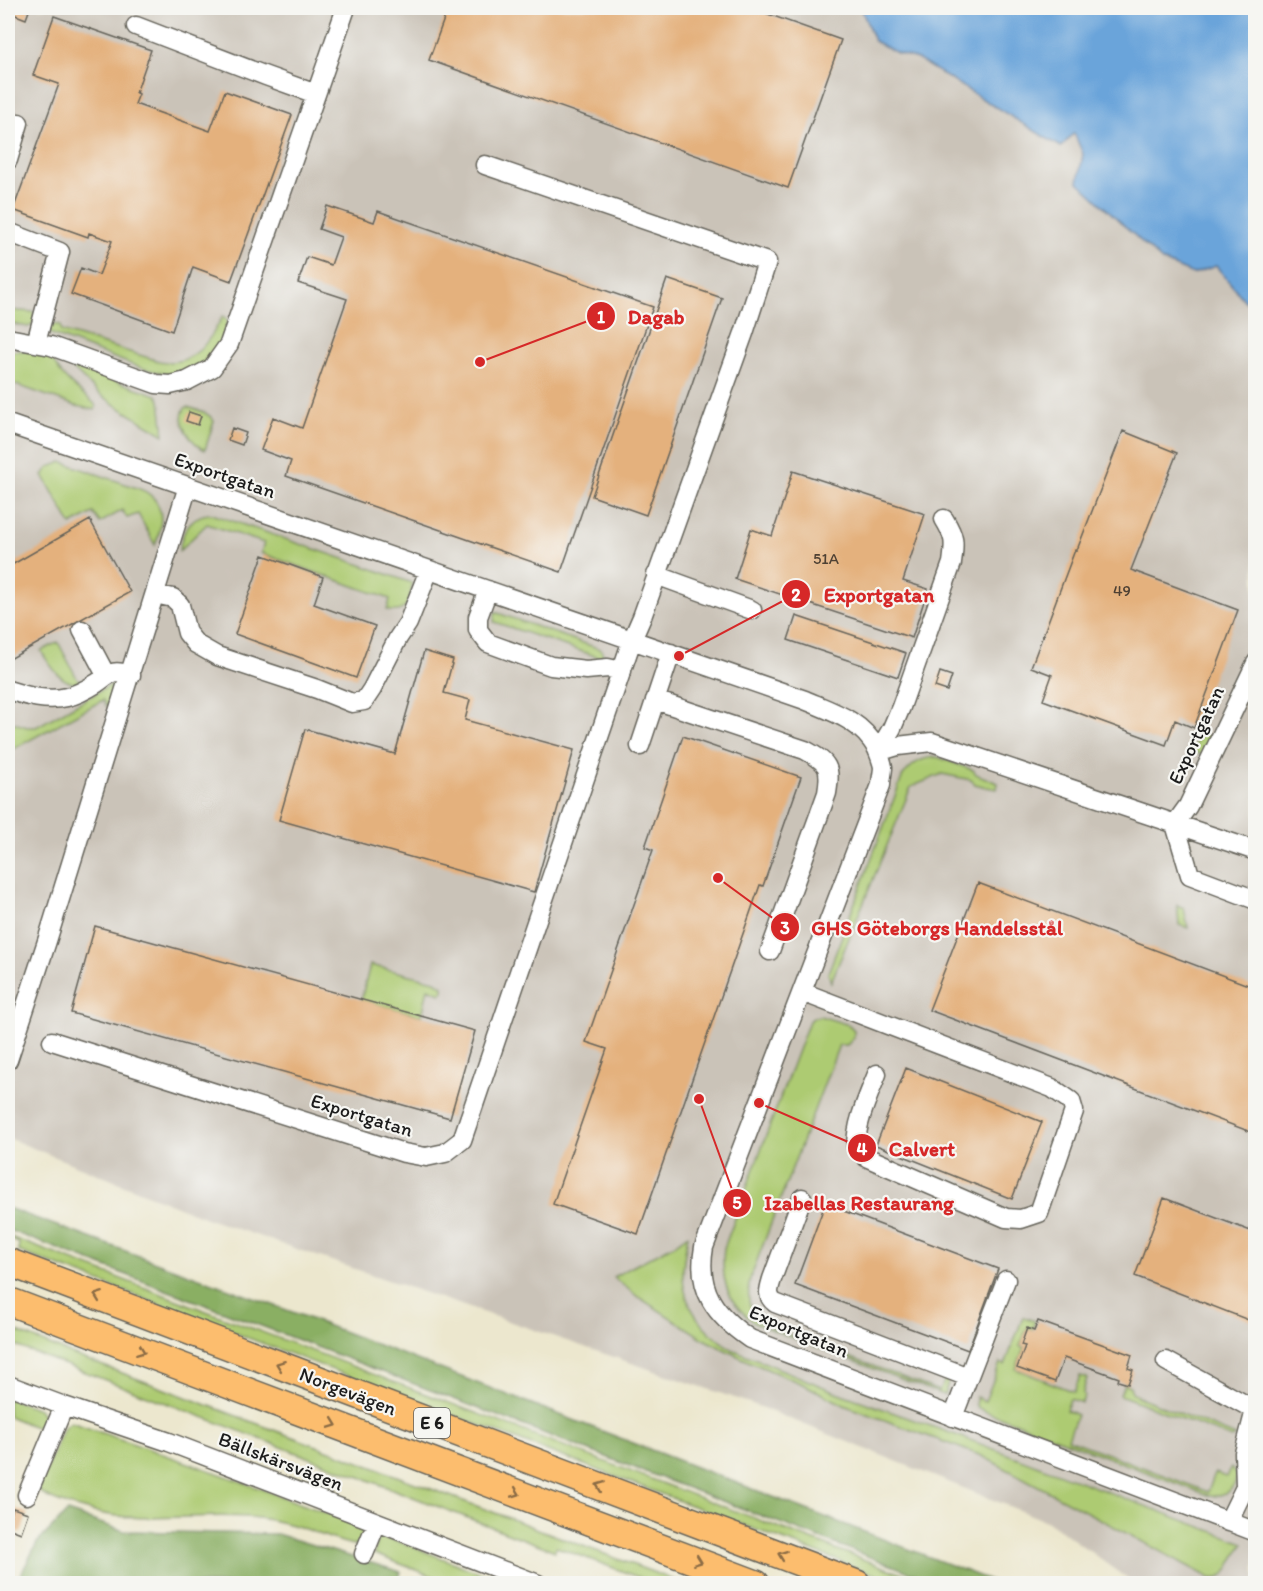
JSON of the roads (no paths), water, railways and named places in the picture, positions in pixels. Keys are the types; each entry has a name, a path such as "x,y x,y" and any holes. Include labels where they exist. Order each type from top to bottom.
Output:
{"highway":[{"name":"Norgevägen","path":"8,1262 856,1584"},
{"name":"Norgevägen","path":"8,1300 756,1584"}],"street":[{"path":"8,338 51,346 156,384 170,385 188,381 212,368 229,344 345,8"},
{"path":"136,26 316,94"},
{"path":"8,160 19,123"},
{"name":"Exportgatan","path":"52,1041 404,1153 426,1156 445,1152 462,1140 632,640 744,333 767,262 485,165"},
{"path":"8,232 60,252 36,343"},
{"name":"Exportgatan","path":"8,424 805,700 847,717 861,728 871,739 883,766 881,785 704,1247 703,1268 712,1303 732,1327 750,1339 1256,1532"},
{"path":"8,1060 47,942 188,486"},
{"path":"878,752 901,707 952,563 955,546 952,533 944,519"},
{"path":"155,594 173,598 180,605 187,633 196,644 218,656 352,703 364,700 372,689 408,622 429,570"},
{"path":"656,575 752,610"},
{"path":"488,590 478,618 478,630 488,643 551,666 586,670 608,668 622,671"},
{"path":"82,630 106,675"},
{"path":"640,746 670,653"},
{"name":"Exportgatan","path":"1175,824 1188,806 1256,663"},
{"path":"8,690 47,700 69,697 106,675 122,672 130,675"},
{"path":"655,700 805,750 819,758 828,769 827,793 770,951"},
{"path":"878,752 898,746 932,742 1256,851"},
{"path":"1175,824 1190,875 1256,900"},
{"path":"802,992 1052,1088 1071,1101 1074,1111 1039,1213 1021,1219 1006,1218 867,1157 856,1147 856,1136 877,1074"},
{"path":"802,1198 768,1292 770,1299 775,1303 968,1377"},
{"path":"953,1417 1006,1280"},
{"path":"1166,1361 1255,1410 1244,1453 1245,1486"},
{"name":"Bällskärsvägen","path":"8,1385 169,1442 538,1584"},
{"path":"27,1495 64,1406"},
{"path":"1228,1522 1256,1466"},
{"path":"364,1554 377,1522"}],"water":[{"path":"861,8 1255,8 1255,305 1245,301 1216,266 1193,274 1162,261 1078,182 1083,154 1074,133 1061,147 917,59 897,53 874,41"}],"place":[{"name":"Dagab","path":"480,362"},
{"name":"Exportgatan","path":"679,656"},
{"name":"GHS Göteborgs Handelsstål","path":"718,878"},
{"name":"Izabellas Restaurang","path":"699,1099"},
{"name":"Calvert","path":"759,1103"}]}
